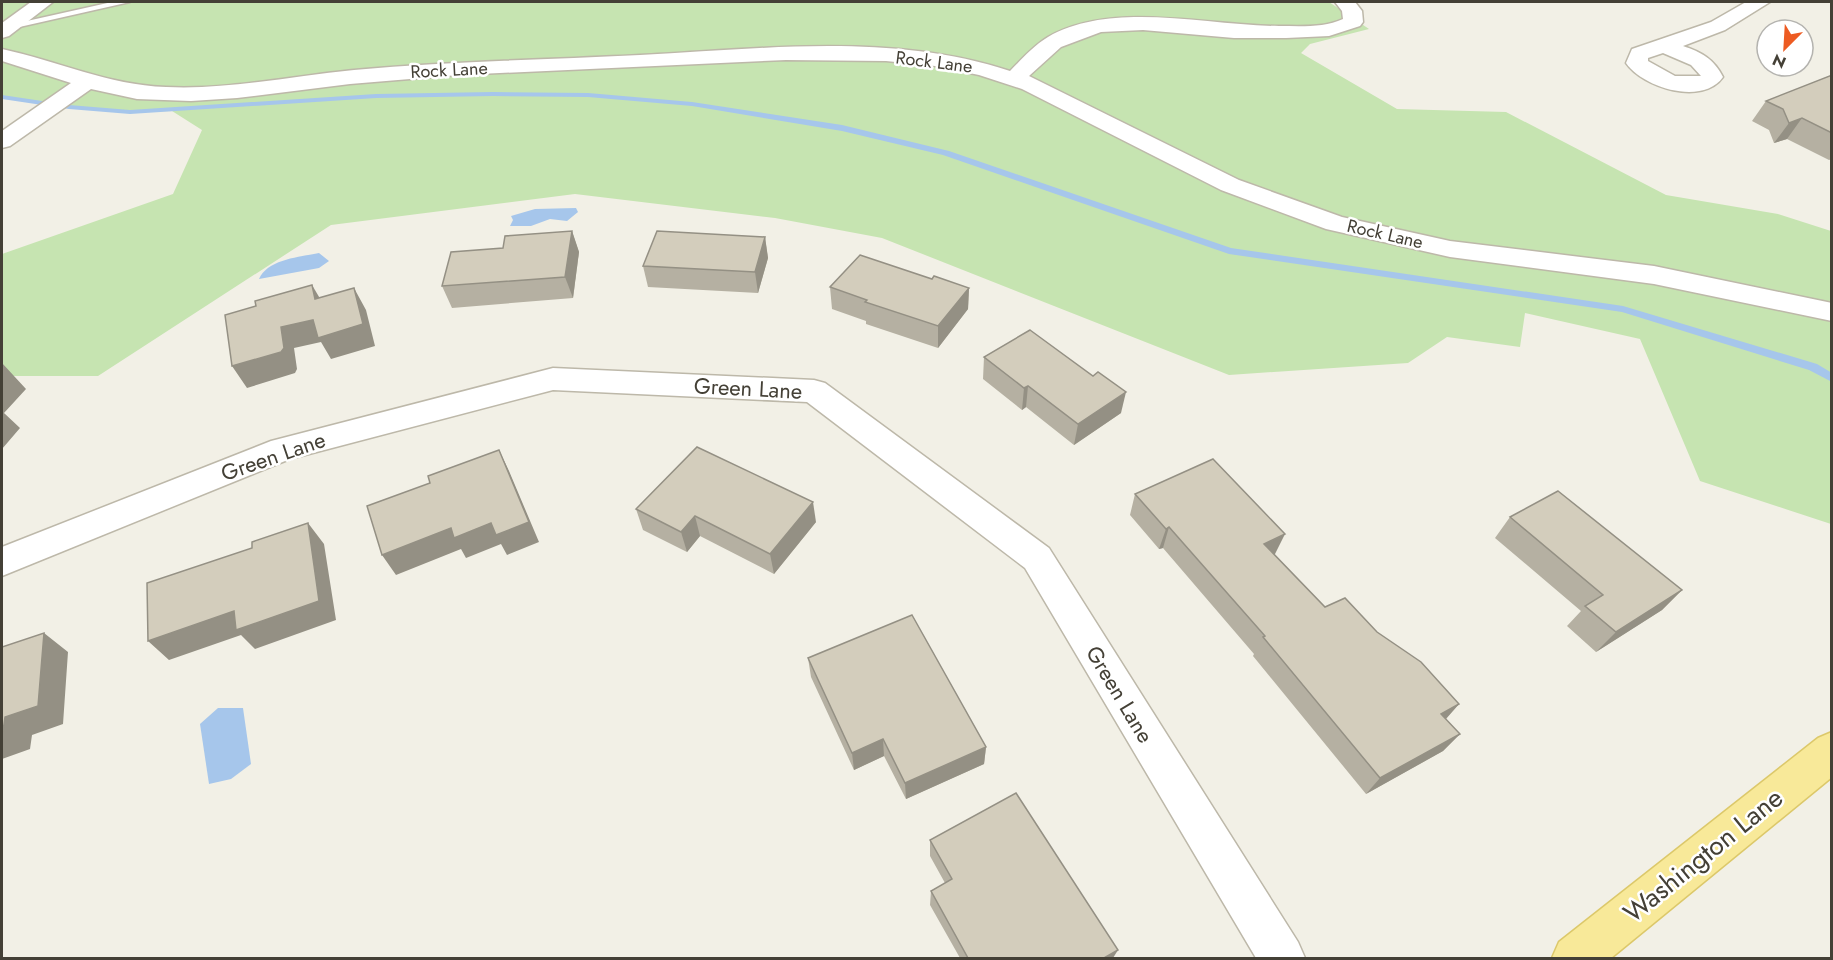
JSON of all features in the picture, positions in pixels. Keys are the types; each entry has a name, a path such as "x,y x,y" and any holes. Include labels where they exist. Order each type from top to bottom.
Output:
{"main road":[{"name":"Washington Lane","path":"1575,958 1832,751"}],"street":[{"path":"8,29 44,2"},
{"path":"1015,78 1059,39 1083,31 1110,25 1144,23 1228,31 1318,31 1344,27 1353,22 1352,11 1345,2"},
{"path":"1663,46 1718,26 1760,2"},
{"name":"Rock Lane","path":"2,55 47,66 81,86 170,94 221,92 352,76 440,70 837,54 935,60 979,67 1015,78 1230,185 1335,222 1450,249 1654,275 1832,312"},
{"path":"10,135 81,86"},
{"name":"Green Lane","path":"2,562 282,448 553,379 814,391 1037,558 1282,958"}],"lane":[{"path":"8,29 125,2"}],"green space":[{"path":"2,2 1329,2 1369,29 1310,44 1301,53 1397,109 1506,112 1666,195 1778,214 1831,231 1831,524 1700,481 1640,339 1525,313 1520,347 1447,337 1408,363 1229,375 882,238 775,218 575,194 331,225 98,376 2,376 2,254 173,194 202,130 172,111 130,112 69,107 2,97"}],"water":[{"path":"576,208 578,212 567,221 550,219 531,226 510,226 513,220 511,216 535,209"},
{"path":"319,253 329,261 319,268 259,279 263,272 277,263"},
{"path":"218,708 243,708 251,764 231,779 209,784 200,724"}],"building":[{"path":"1832,75 1832,133 1802,118 1789,123 1783,109 1766,101"},
{"path":"572,231 565,277 442,286 451,252 503,248 505,236"},
{"path":"657,231 765,237 755,272 643,266"},
{"path":"860,255 932,279 934,276 969,288 938,326 865,302 867,300 830,287"},
{"path":"312,285 315,299 354,288 363,324 318,338 313,320 281,327 284,348 281,352 232,366 225,315 256,306 255,301"},
{"path":"1030,330 1093,376 1098,372 1126,392 1078,424 1028,386 1024,388 984,357"},
{"path":"697,447 813,502 770,554 695,516 681,532 636,509"},
{"path":"499,450 529,522 496,535 491,523 454,538 451,528 382,555 367,506 430,483 428,476"},
{"path":"1213,459 1285,534 1264,544 1325,607 1345,598 1377,632 1421,662 1459,704 1441,714 1460,734 1380,778 1263,637 1265,636 1169,527 1166,529 1135,494"},
{"path":"1558,491 1682,590 1616,632 1585,606 1603,595 1510,517"},
{"path":"308,523 319,601 236,630 234,611 148,641 147,583 252,548 252,542"},
{"path":"912,615 986,747 905,783 883,739 852,753 808,658"},
{"path":"44,633 38,706 5,717 2,732 2,647"},
{"path":"1016,793 1118,950 1104,958 968,958 931,891 952,879 930,840"}],"waterway":[{"path":"2,97 69,107 130,112 376,96 493,94 588,95 692,104 842,128 946,153 1229,251 1623,309 1813,367 1832,378"}]}
